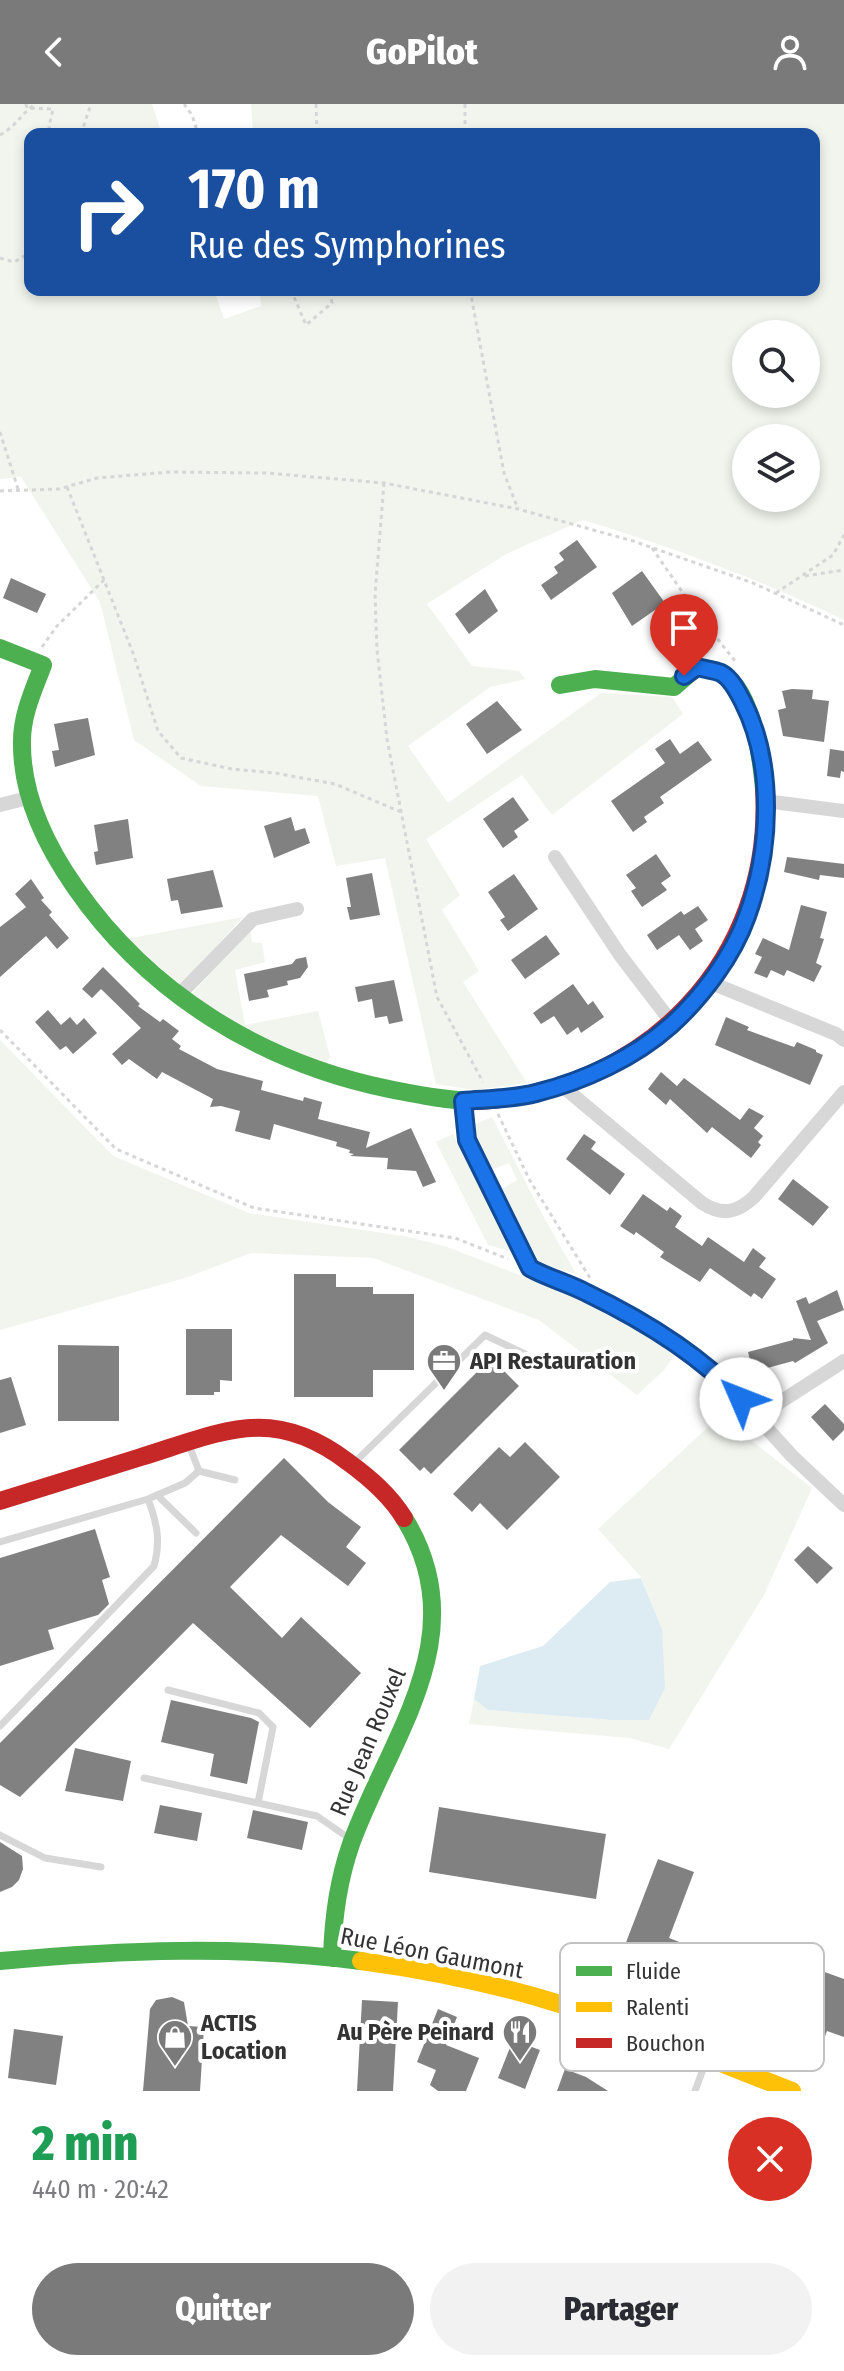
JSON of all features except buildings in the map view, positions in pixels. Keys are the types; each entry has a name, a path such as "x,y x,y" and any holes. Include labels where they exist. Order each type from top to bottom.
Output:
{"street":[{"path":"0,648 38,663 22,741 28,798 46,839 80,898 112,935 179,995 246,1039 327,1075 386,1090 463,1101 533,1094 609,1066 647,1044 672,1023 709,982 747,917 765,836 765,801 754,724 736,689 722,673 697,667 674,687 595,679 560,685"},
{"path":"0,805 28,798"},
{"path":"765,801 844,811"},
{"path":"555,857 620,955 672,1023"},
{"path":"179,995 253,919 297,909"},
{"path":"709,982 844,1040"},
{"path":"561,1085 702,1203 725,1212 742,1209 754,1197 844,1092"},
{"path":"463,1101 467,1140 530,1268 597,1298 668,1338 724,1381 792,1456 844,1505"},
{"path":"757,1417 844,1361"},
{"name":"Rue Jean Rouxel","path":"0,1501 231,1429 255,1426 279,1427 307,1434 373,1481 396,1505 422,1554 433,1604 432,1637 420,1686 352,1841 342,1871 332,1958"},
{"name":"Rue Léon Gaumont","path":"0,1961 138,1950 244,1951 389,1964 560,2004"},
{"name":"Rue Léon Gaumont","path":"739,2071 792,2091"}],"lane":[{"path":"352,1465 485,1335 525,1354"},
{"path":"188,1443 199,1471"},
{"path":"199,1471 235,1480"},
{"path":"0,1542 148,1499 185,1483 199,1471"},
{"path":"157,1495 196,1533"},
{"path":"0,1726 154,1566 159,1546 157,1521 148,1499"},
{"path":"168,1690 259,1713 273,1727 258,1803"},
{"path":"144,1778 317,1816 352,1841"},
{"path":"0,1835 45,1858 101,1867"},
{"path":"695,2091 702,2071"}],"path":[{"path":"0,135 15,127 28,106 36,104"},
{"path":"83,128 91,104"},
{"path":"184,104 196,128"},
{"path":"316,104 317,128"},
{"path":"465,104 465,128"},
{"path":"28,106 53,109 49,128"},
{"path":"0,258 14,262 24,256"},
{"path":"294,296 306,325 332,303 331,296"},
{"path":"471,296 504,473 518,509"},
{"path":"0,432 18,489"},
{"path":"0,491 59,489 97,478 170,472 266,473 384,483 518,509 652,548 776,593 844,625"},
{"path":"384,483 375,595 387,739 437,997 469,1052 529,1179 592,1281 597,1298"},
{"path":"67,487 133,653 158,731 181,758 335,784 401,812"},
{"path":"776,593 833,555 844,535"},
{"path":"652,548 694,609 739,665"},
{"path":"802,576 844,570"},
{"path":"38,663 57,626 104,580"},
{"path":"0,1030 116,1149 254,1208 455,1238 530,1268"}],"shaded area":[{"path":"0,104 152,104 160,128 24,128 24,296 216,296 224,319 261,306 260,296 820,296 820,128 253,128 251,104 844,104 844,620 715,565 583,520 506,554 427,604 472,666 519,671 525,679 490,687 408,746 448,803 601,693 672,697 683,714 552,815 522,775 426,839 460,895 442,910 479,971 463,982 527,1083 474,1090 436,1084 385,858 336,866 318,796 201,786 134,740 100,602 21,477 0,479"},
{"path":"243,917 181,985 126,939"},
{"path":"250,928 252,942 262,943 265,962 235,970 245,1025 318,1011 330,1057 326,1064 256,1034 191,995"},
{"path":"0,1040 113,1156 249,1213 409,1237 447,1247 566,1293 677,1352 664,1370 637,1395 539,1320 373,1258 251,1253 185,1278 0,1330"},
{"path":"492,1117 576,1274 540,1263 500,1190 517,1180 509,1163 491,1170 468,1127"},
{"path":"453,1134 513,1252 488,1245 436,1142"},
{"path":"720,1416 812,1488 764,1595 669,1749 630,1738 469,1724 474,1699 488,1710 611,1720 662,1629 641,1577 598,1529"},
{"path":"641,1578 662,1629 665,1688 649,1720 488,1710 474,1699 480,1666 543,1646 610,1582"}],"traffic: fast":[{"path":"0,648 43,665 26,711 22,741 26,780 37,818 54,854 75,887 137,960 173,991 212,1018 253,1042 297,1062 389,1089 445,1099 479,1101"},
{"path":"560,685 595,679 674,687 697,667 722,673 733,682 748,709 758,743 764,789"},
{"path":"332,1958 337,1900 346,1858 420,1684 430,1644 432,1603 424,1561 404,1518"},
{"path":"0,1961 180,1951 271,1953 361,1961"}],"traffic: slow":[{"path":"361,1961 451,1976 560,2004"},
{"path":"741,2071 792,2091"}],"traffic: jam":[{"path":"479,1101 540,1091 596,1072 646,1043 688,1005 723,960 747,908 762,851 764,789"},
{"path":"0,1501 222,1432 270,1428 295,1433 321,1444 348,1462 379,1487 404,1518"}],"place":[{"name":"API Restauration","path":"444,1392"},
{"name":"Au Père Peinard","path":"520,2063"},
{"name":"ACTIS Location","path":"175,2068"}],"route":[{"path":"684,676 697,667 722,673 736,689 754,724 761,758 765,836 747,917 709,982 672,1023 647,1044 609,1066 533,1094 463,1101 464,1122 467,1140 530,1268 583,1291 649,1326 700,1361 741,1399"}]}
